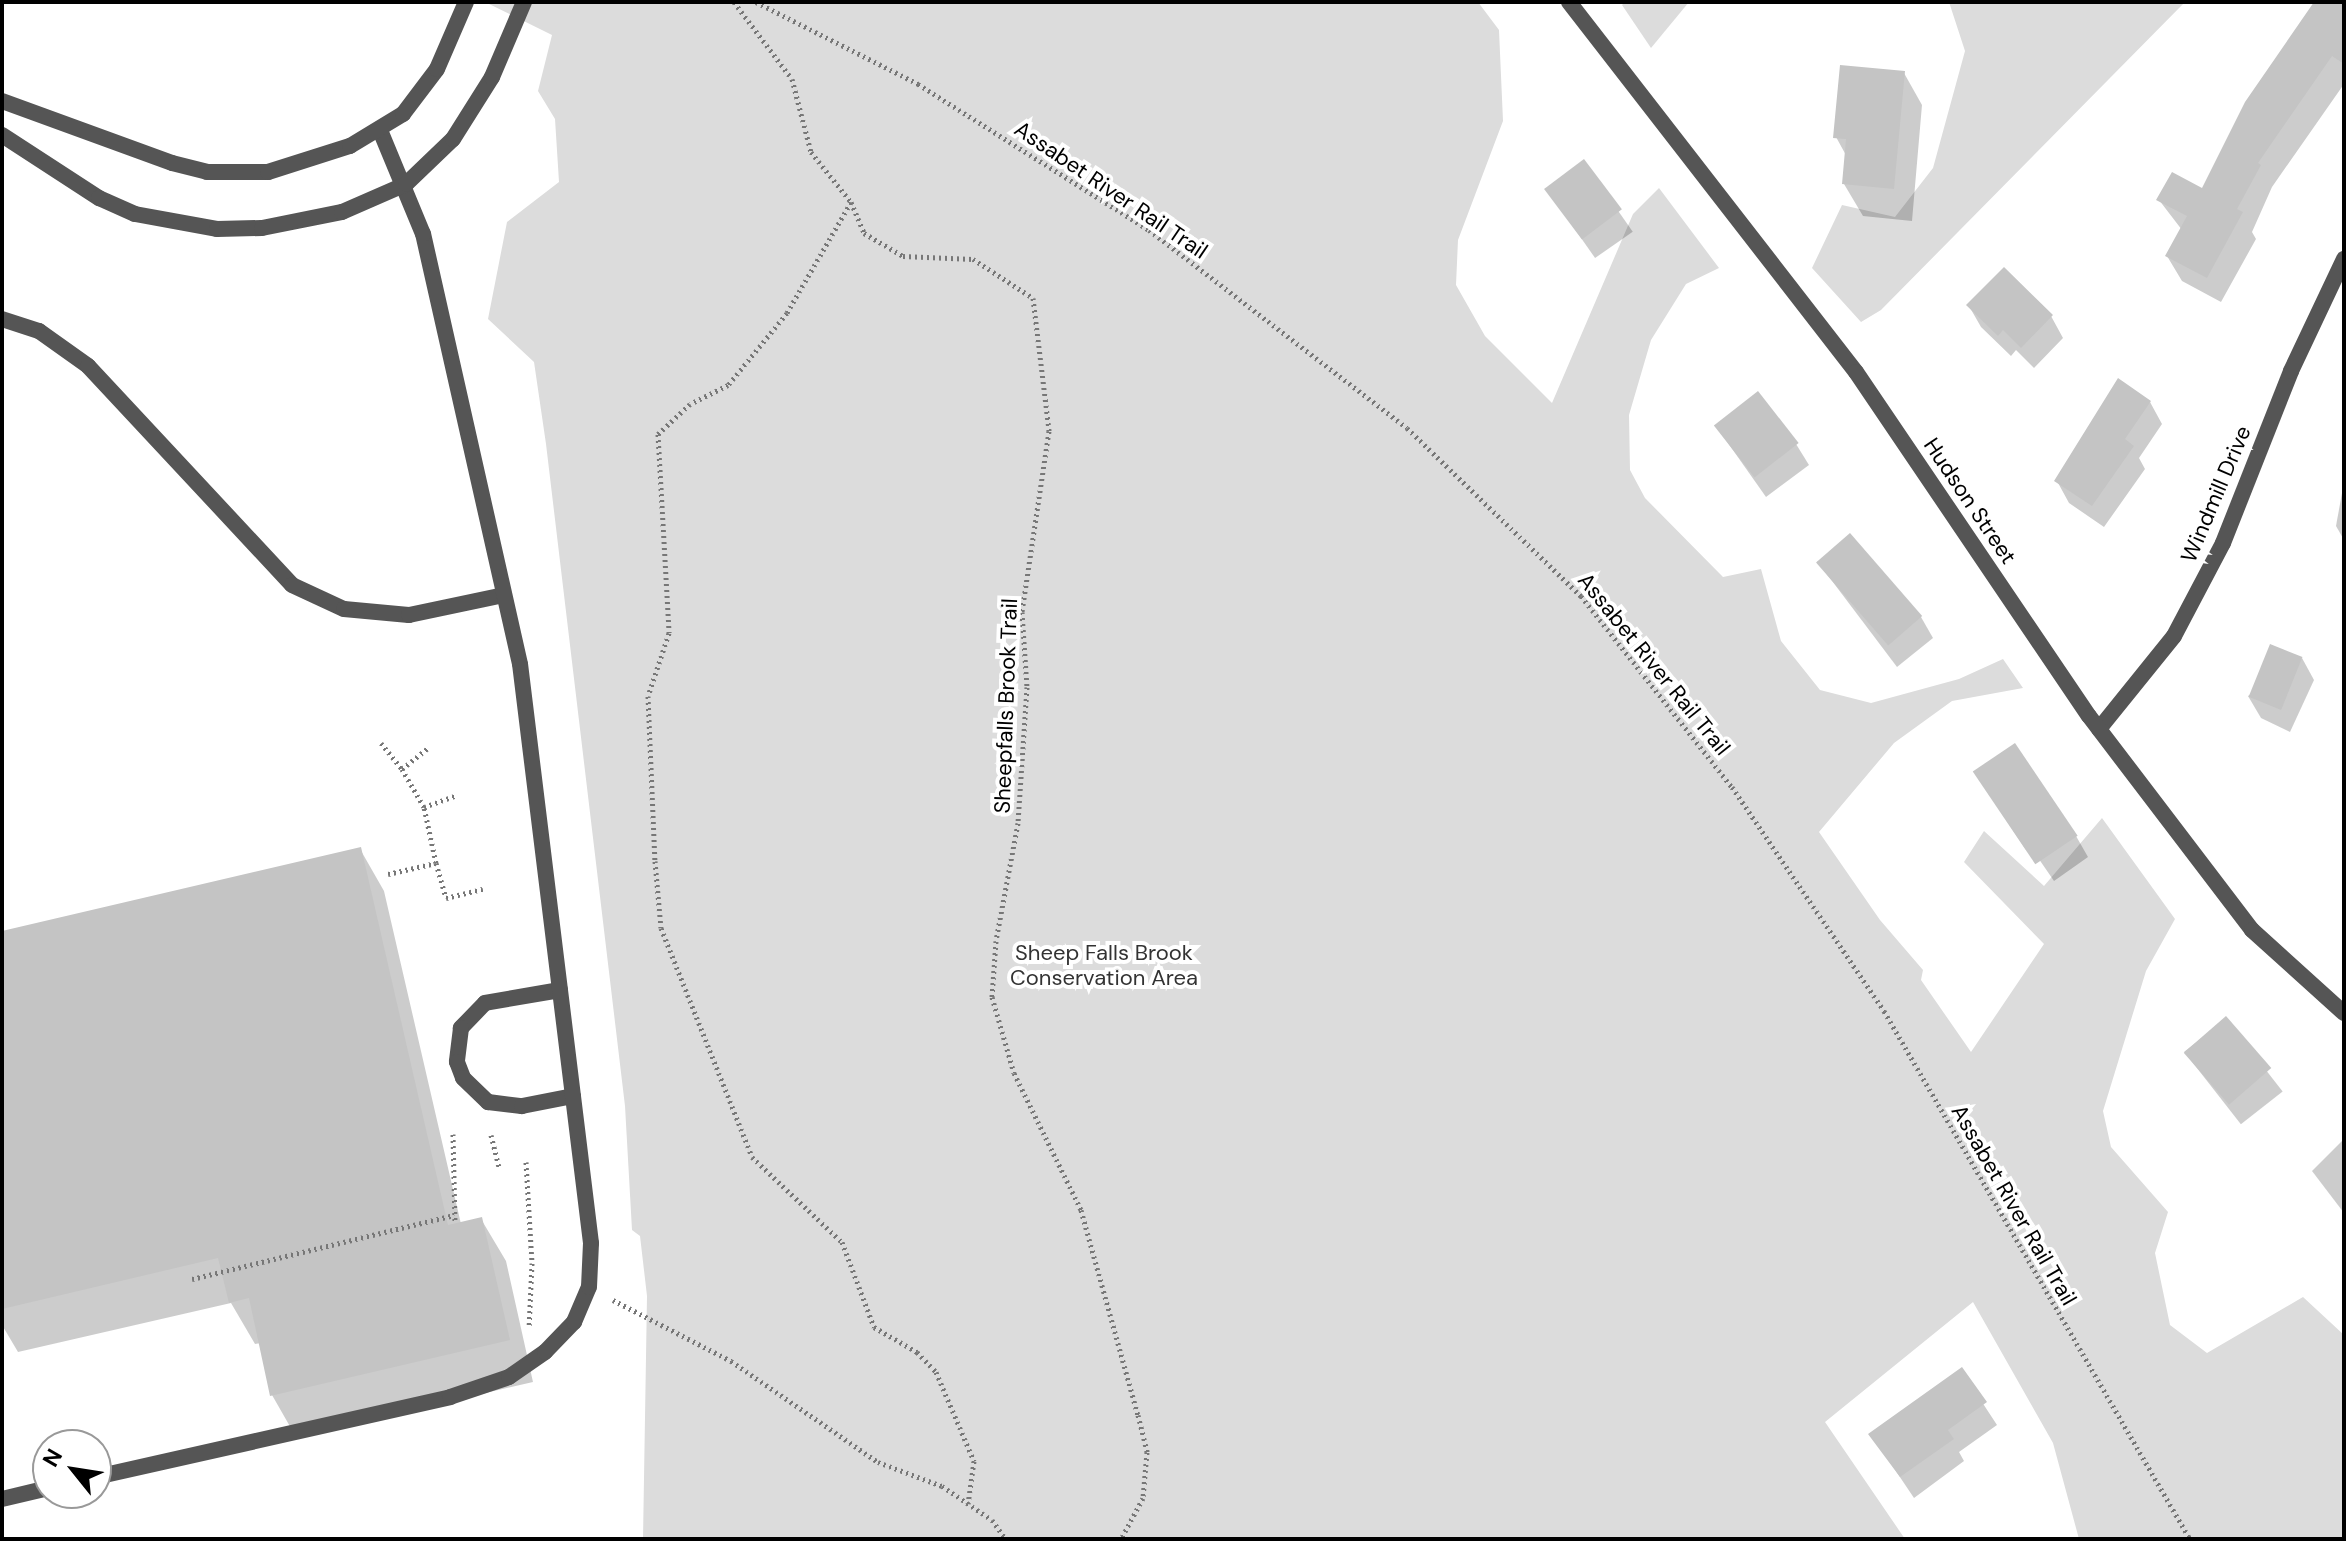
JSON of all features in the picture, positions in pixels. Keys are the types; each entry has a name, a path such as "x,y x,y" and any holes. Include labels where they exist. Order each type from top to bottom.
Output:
{"street":[{"path":"2,101 172,163 238,174 295,165 380,130 403,114 437,69 466,2"},
{"path":"2,135 99,198 135,214 217,229 262,228 328,216 406,184 433,162 471,114 524,2"},
{"name":"Hudson Street","path":"1569,2 1856,372 2099,729 2252,930 2344,1013"},
{"path":"112,1473 450,1397 509,1377 545,1352 574,1322 589,1287 591,1243 527,710 434,277 406,184 380,130"},
{"name":"Windmill Drive","path":"2099,729 2174,636 2223,543 2291,371 2344,259"},
{"path":"2,319 39,331 88,366 292,585 344,609 409,615 504,595"},
{"path":"560,990 485,1003 461,1028 457,1062 468,1085 488,1102 522,1106 573,1096"},
{"path":"2,1499 32,1492"}],"path":[{"name":"Sheepfalls Brook Trail","path":"734,2 792,79 811,152 851,202 864,233 903,256 973,259 1033,298 1049,431 1022,612 1027,687 1018,823 996,941 992,997 1014,1073 1081,1210 1147,1452 1143,1498 1121,1539"},
{"name":"Assabet River Rail Trail","path":"756,2 918,84 1149,230 1407,428 1581,596 1732,787 1884,1011 2190,1539"},
{"path":"851,202 787,313 728,385 690,404 658,434 669,633 648,696 656,875 661,928 752,1157 842,1242 874,1327 917,1352 936,1372 974,1461 968,1504"},
{"path":"381,743 402,769 424,807 446,898 483,889"},
{"path":"402,769 429,747"},
{"path":"424,807 457,795"},
{"path":"388,874 436,863"},
{"path":"192,1279 455,1218 453,1134"},
{"path":"491,1135 499,1168"},
{"path":"526,1162 532,1263 528,1343"},
{"path":"589,1287 731,1361 878,1462 942,1486 968,1504 1006,1539"}],"green space":[{"name":"Sheep Falls Brook Conservation Area","path":"485,2 1478,2 1499,30 1503,121 1458,240 1456,285 1485,336 1552,403 1633,214 1659,188 1719,268 1686,284 1651,340 1629,415 1630,470 1645,498 1723,577 1761,569 1781,641 1820,690 1871,703 1959,679 2003,659 2023,688 1952,701 1894,743 1819,832 1880,920 1923,970 1921,980 1971,1052 2044,944 1964,862 1984,831 2044,886 2102,818 2175,919 2146,971 2103,1111 2111,1147 2168,1212 2155,1253 2170,1325 2207,1353 2303,1297 2344,1335 2344,1539 2079,1539 2053,1443 1973,1302 1825,1422 1905,1539 643,1539 647,1296 640,1236 632,1230 625,1106 546,444 534,362 488,319 507,222 559,182 555,119 538,91 552,35"},
{"path":"1625,2 1689,2 1651,48 1622,5"},
{"path":"1949,2 2185,2 1881,310 1861,322 1812,268 1842,205 1895,217 1933,168 1965,51"}],"building":[{"path":"2314,2 2344,2 2344,64 2332,56 2258,163 2261,165 2237,209 2243,212 2207,278 2165,256 2187,216 2156,200 2172,172 2202,188 2245,102"},
{"path":"1840,65 1905,71 1894,189 1842,184 1846,139 1833,138"},
{"path":"1584,159 1622,209 1582,239 1544,189"},
{"path":"2004,267 2053,315 2021,348 2003,330 1998,336 1966,305"},
{"path":"2118,378 2151,401 2125,439 2134,446 2092,506 2054,481"},
{"path":"1758,391 1799,443 1755,477 1714,425"},
{"path":"1850,533 1922,616 1888,646 1816,563"},
{"path":"2270,644 2302,657 2281,710 2249,697"},
{"path":"2015,743 2078,836 2035,864 1973,772"},
{"path":"361,847 448,1225 482,1217 510,1340 270,1396 249,1298 229,1303 218,1258 2,1309 2,931"},
{"path":"2226,1016 2271,1068 2229,1105 2184,1053"},
{"path":"1962,1367 1987,1402 1948,1430 1954,1439 1900,1477 1868,1434"}]}
